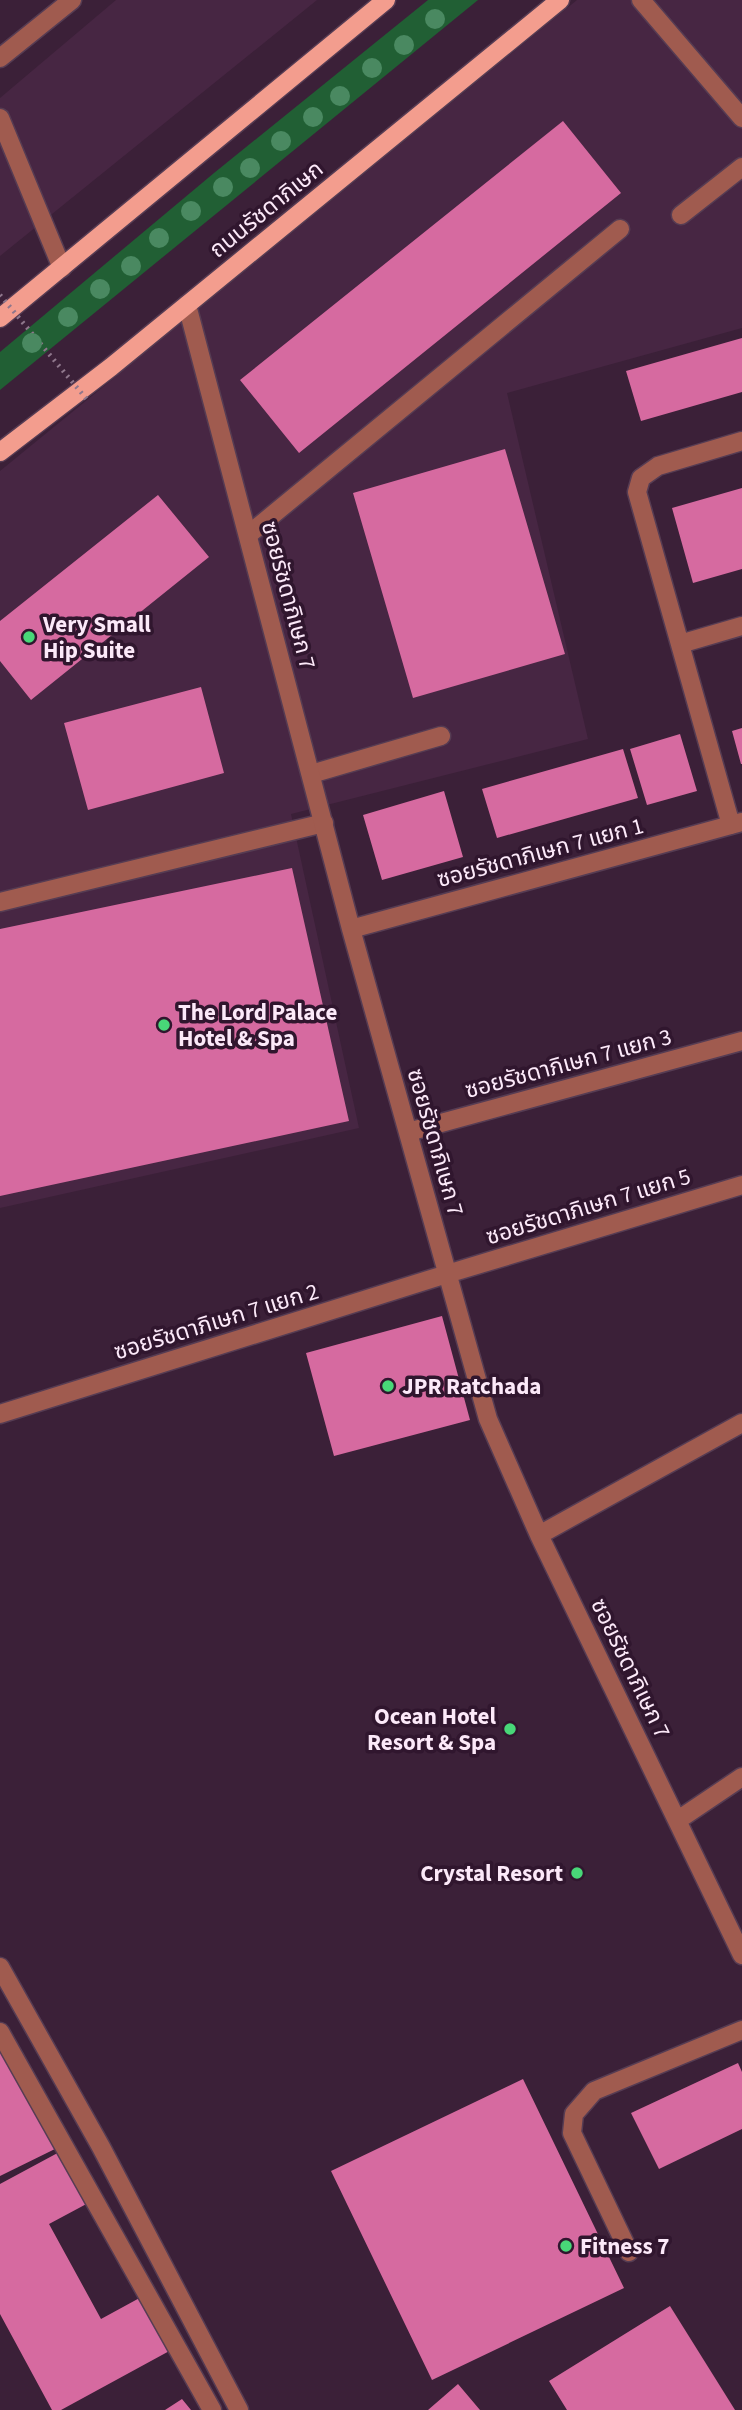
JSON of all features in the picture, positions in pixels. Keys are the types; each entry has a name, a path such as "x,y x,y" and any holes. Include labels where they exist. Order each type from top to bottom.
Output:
{"main road":[{"path":"0,318 386,0"},
{"name":"ถนนรัชดาภิเษก","path":"0,452 187,305 560,0"}],"street":[{"path":"0,58 72,0"},
{"path":"641,0 742,118"},
{"path":"0,118 62,268"},
{"path":"681,215 742,167"},
{"path":"248,535 620,229"},
{"name":"ซอยรัชดาภิเษก 7","path":"187,305 351,929 488,1419 539,1535 742,1955"},
{"path":"737,824 680,644 636,492 641,478 658,466 742,441"},
{"path":"680,644 742,626"},
{"path":"311,774 441,736"},
{"path":"0,902 324,823"},
{"name":"ซอยรัชดาภิเษก 7 แยก 1","path":"351,929 737,824"},
{"name":"ซอยรัชดาภิเษก 7 แยก 3","path":"408,1132 742,1041"},
{"name":"ซอยรัชดาภิเษก 7 แยก 5","path":"447,1274 742,1185"},
{"name":"ซอยรัชดาภิเษก 7 แยก 2","path":"0,1415 447,1274"},
{"path":"539,1535 742,1423"},
{"path":"678,1820 742,1777"},
{"path":"0,1967 101,2147 239,2410"},
{"path":"629,2252 572,2133 574,2114 593,2091 742,2030"},
{"path":"0,2032 212,2410"}],"path":[{"path":"0,295 89,402"}],"shaded area":[{"path":"116,0 317,0 0,256 0,98"},
{"path":"577,0 742,0 742,328 507,393 588,739 291,814 359,1128 0,1208 0,471"}],"green space":[{"path":"428,0 478,0 0,390 0,352 214,173"}],"building":[{"path":"563,121 621,193 299,453 240,380"},
{"path":"742,338 742,392 641,421 626,371"},
{"path":"505,449 565,654 413,698 353,493"},
{"path":"742,488 742,569 693,583 672,508"},
{"path":"158,495 209,557 31,700 0,661 0,621"},
{"path":"201,687 224,773 88,810 64,723"},
{"path":"742,728 742,764 741,764 732,731"},
{"path":"680,734 697,791 647,805 630,749"},
{"path":"623,749 638,798 497,838 482,789"},
{"path":"444,791 463,857 382,880 363,815"},
{"name":"The Lord Palace Hotel & Spa","path":"292,868 349,1121 0,1196 0,929"},
{"name":"JPR Ratchada","path":"442,1316 470,1420 334,1456 306,1353"},
{"path":"0,2049 57,2148 0,2176"},
{"path":"738,2063 742,2072 742,2129 659,2169 631,2113"},
{"path":"523,2079 624,2288 432,2380 331,2171"},
{"path":"65,2149 92,2201 49,2224 101,2319 145,2295 173,2349 61,2410 52,2410 0,2314 0,2184"},
{"path":"670,2306 735,2410 567,2410 549,2381"},
{"path":"458,2384 480,2410 428,2410"},
{"path":"182,2399 191,2410 165,2410"}],"place":[{"name":"Very Small Hip Suite","path":"29,637"},
{"name":"The Lord Palace Hotel & Spa","path":"164,1025"},
{"name":"JPR Ratchada","path":"388,1386"},
{"name":"Ocean Hotel Resort & Spa","path":"510,1729"},
{"name":"Crystal Resort","path":"577,1873"},
{"name":"Fitness 7","path":"566,2246"}]}
